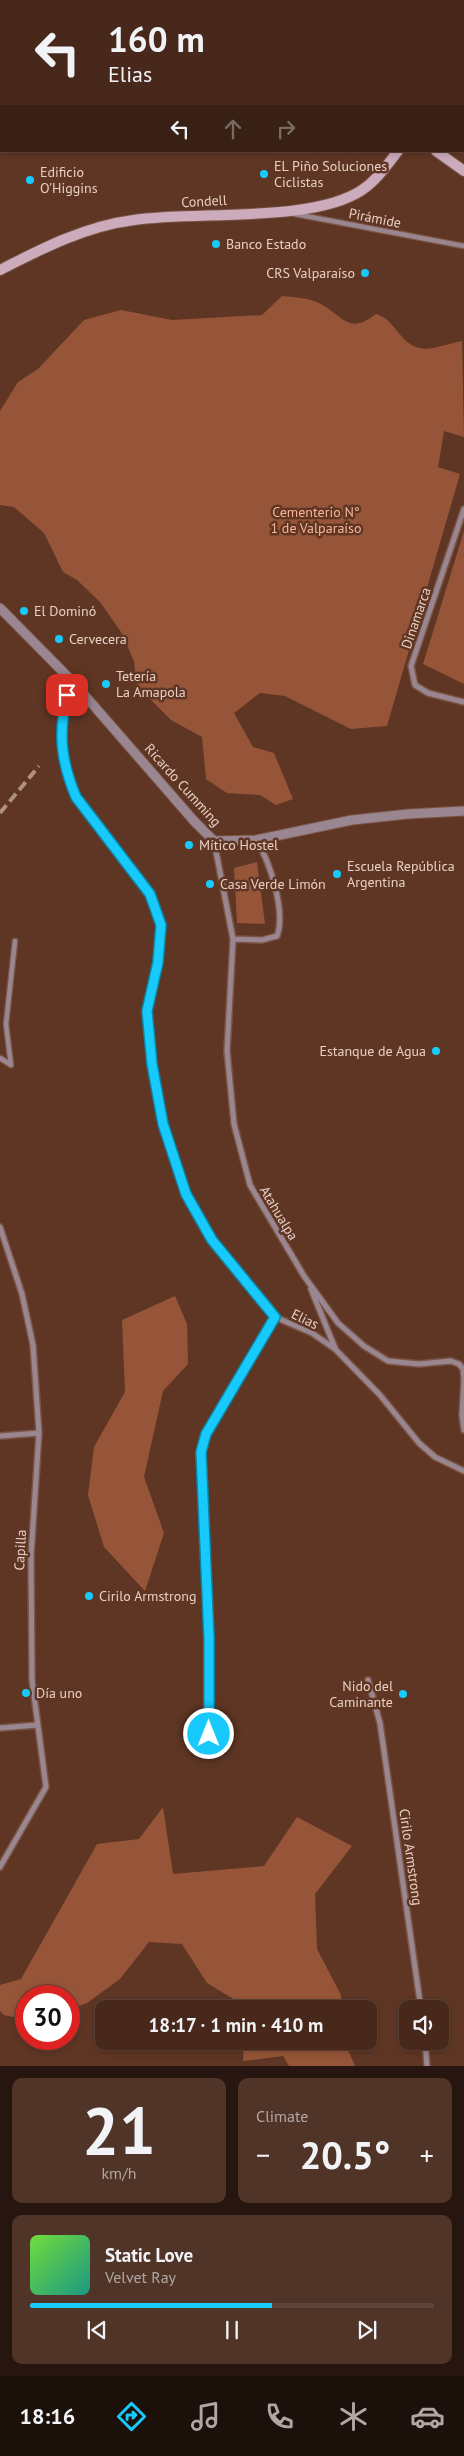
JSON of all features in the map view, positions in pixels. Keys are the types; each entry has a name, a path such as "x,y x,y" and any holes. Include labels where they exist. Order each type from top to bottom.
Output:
{"main road":[{"name":"Condell","path":"0,270 76,235 116,223 156,218 282,211 315,206 350,197 374,181 397,152"},
{"path":"437,152 464,171"}],"street":[{"name":"Pirámide","path":"282,211 464,246"},
{"name":"Dinamarca","path":"464,509 411,666 415,685 428,693 464,702"},
{"name":"Ricardo Cumming","path":"0,608 74,683 194,821 214,840 256,840 352,820 408,814 464,812"},
{"name":"Elias","path":"74,683 67,692 61,742 65,768 76,797 150,894 161,925 158,962 147,1011 152,1064 166,1132 186,1194 212,1240 275,1317 312,1334 335,1349 380,1395 419,1443 435,1458 464,1470"},
{"name":"Atahualpa","path":"214,840 233,939 227,1052 234,1124 250,1185 310,1284 338,1323 364,1346 388,1361 419,1364 451,1361 459,1364 463,1369 464,1380 462,1415 464,1430"},
{"path":"233,939 271,939 277,936 281,926 281,914 265,852 256,840"},
{"path":"0,1058 11,1065 6,1024 15,941"},
{"name":"Capilla","path":"0,1227 22,1294 33,1345 39,1433 30,1577 32,1680 46,1787 0,1867"},
{"path":"310,1284 318,1309 335,1349"},
{"path":"209,1753 209,1638 201,1452 206,1434 275,1317"},
{"path":"0,1436 39,1433"},
{"name":"Cirilo Armstrong","path":"368,1680 380,1723 420,2000"},
{"path":"0,1728 37,1725"},
{"path":"426,2050 427,2066"}],"green space":[{"name":"Cementerio N° 1 de Valparaíso","path":"282,296 317,302 347,322 359,323 376,314 388,321 412,345 419,348 434,348 462,341 464,437 444,431 438,467 460,474 387,726 351,729 285,696 260,693 234,713 253,747 274,753 293,799 276,805 260,795 227,793 206,779 202,737 171,720 137,686 134,661 121,632 100,602 77,580 63,572 44,533 14,507 0,505 0,411 18,382 38,369 84,320 121,310 172,320 262,315"},
{"path":"464,531 464,684 423,664"},
{"path":"257,862 265,924 237,923 234,868"},
{"path":"175,1296 187,1324 188,1364 163,1391 144,1477 164,1533 145,1591 104,1547 88,1495 94,1447 125,1392 122,1320"},
{"path":"163,1807 173,1874 264,1866 297,1817 352,1846 315,1894 317,1949 341,1995 341,2000 235,2000 207,1983 182,1944 149,1942 120,1979 87,2003 80,2006 80,1985 15,1985 15,2018 4,2015 0,2011 0,1985 21,1979 97,1844 139,1839"},
{"path":"244,2050 348,2050 355,2066 289,2066 283,2056 243,2061"}],"railway":[{"path":"0,813 39,766"}],"place":[{"name":"EL Piño Soluciones Ciclistas","path":"264,174"},
{"name":"Edificio O'Higgins","path":"30,180"},
{"name":"Banco Estado","path":"216,244"},
{"name":"CRS Valparaíso","path":"365,273"},
{"name":"El Dominó","path":"24,611"},
{"name":"Cervecera","path":"59,639"},
{"name":"Tetería La Amapola","path":"106,684"},
{"name":"Mítico Hostel","path":"189,845"},
{"name":"Escuela República Argentina","path":"337,874"},
{"name":"Casa Verde Limón","path":"210,884"},
{"name":"Estanque de Agua","path":"436,1051"},
{"name":"Cirilo Armstrong","path":"89,1596"},
{"name":"Día uno","path":"26,1693"},
{"name":"Nido del Caminante","path":"403,1694"}],"route":[{"path":"67,695 61,742 65,768 76,797 134,870 150,894 161,925 158,962 147,1011 152,1064 163,1124 186,1194 212,1240 275,1317 206,1434 201,1452 209,1638 209,1734"}]}
